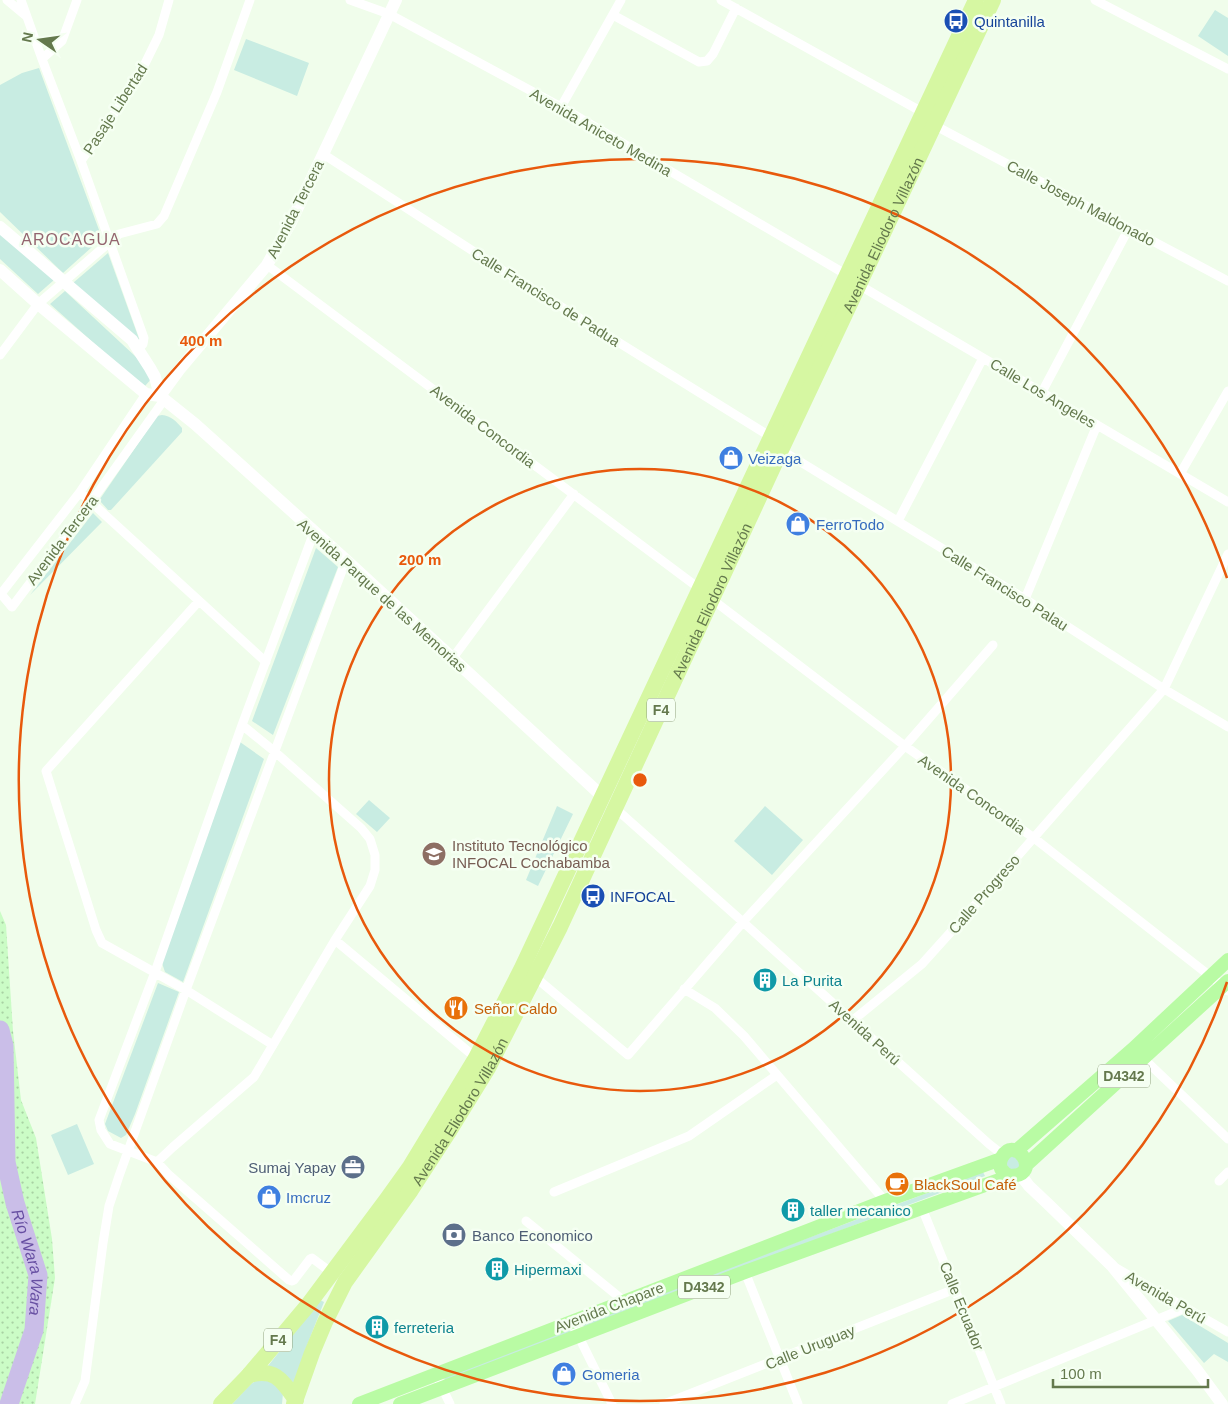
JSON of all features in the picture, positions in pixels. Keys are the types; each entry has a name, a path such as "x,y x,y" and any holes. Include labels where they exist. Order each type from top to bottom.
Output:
{"highway":[{"name":"Avenida Eliodoro Villazón","path":"929,119 976,0"},
{"name":"Avenida Eliodoro Villazón","path":"249,1375 308,1305 410,1166 476,1058 522,968 771,437 853,280 929,119 993,0"},
{"name":"Avenida Eliodoro Villazón","path":"295,1402 312,1353 345,1282 411,1190 448,1134 488,1068 536,977 713,600 781,450 853,280"},
{"name":"F4","path":"221,1404 249,1375 258,1372 267,1372 278,1377 285,1384 295,1402"}],"main road":[{"name":"Avenida Chapare","path":"359,1404 1007,1155 1133,1049 1228,960"},
{"name":"Avenida Chapare","path":"400,1404 745,1272 1019,1172 1144,1058 1226,987"},
{"path":"1007,1155 1024,1156 1019,1172 1004,1173 1001,1169 1000,1164 1007,1155"}],"street":[{"path":"7,0 25,15"},
{"path":"21,0 144,338 143,344 138,349"},
{"path":"42,59 62,41 77,0"},
{"name":"Pasaje Libertad","path":"81,161 136,82 159,35 169,0"},
{"path":"0,355 38,304 118,234 156,224 164,216 216,92 250,0"},
{"name":"Avenida Aniceto Medina","path":"350,0 389,14 561,107 853,280"},
{"name":"Avenida Tercera","path":"146,394 80,492 0,595 12,607 91,502 179,370 267,265 291,222 396,0"},
{"path":"561,107 621,0"},
{"name":"Calle Joseph Maldonado","path":"721,0 929,119 1228,281"},
{"path":"1095,0 1228,69"},
{"path":"613,15 699,62 707,61 713,54 736,8"},
{"name":"Calle Francisco de Padua","path":"323,154 510,275 771,437"},
{"path":"0,227 132,340 155,377 162,398"},
{"path":"1042,392 1129,228"},
{"name":"Avenida Concordia","path":"267,265 700,589"},
{"path":"0,270 146,394 162,398"},
{"name":"Calle Los Angeles","path":"853,280 1228,502"},
{"path":"898,521 983,358"},
{"path":"1180,474 1228,391"},
{"name":"Avenida Parque de las Memorias","path":"162,398 195,424 346,560 602,796"},
{"path":"1025,599 1097,425"},
{"name":"Calle Francisco Palau","path":"781,450 1025,599 1164,689 1228,727"},
{"path":"80,492 266,662"},
{"path":"452,659 574,494"},
{"path":"314,532 242,725 155,972 99,1120 101,1130 110,1144 157,1162 176,1181 289,1280 294,1280 312,1258 332,1273"},
{"name":"Calle Progreso","path":"852,1020 922,964 1164,689 1228,554"},
{"path":"75,1404 85,1381 109,1206 186,990 346,560"},
{"name":"Avenida Concordia","path":"713,600 905,746 1034,838 1226,987"},
{"path":"199,601 46,771 96,930 102,943 186,990 273,1045"},
{"path":"536,977 628,1055 743,922 905,746 993,645"},
{"path":"157,1162 254,1077 335,940 370,886 375,870 376,855 370,839 361,828 242,725"},
{"name":"Avenida Perú","path":"615,808 989,1144 1007,1155"},
{"path":"335,940 476,1058"},
{"path":"684,989 715,1008 744,1036 885,1201"},
{"path":"1144,1058 1228,1139"},
{"path":"554,1192 689,1136 777,1075"},
{"name":"Avenida Perú","path":"1019,1172 1029,1186 1112,1266 1228,1332"},
{"path":"1219,1181 1228,1172"},
{"name":"Calle Ecuador","path":"922,1208 1001,1404"},
{"path":"526,1221 624,1301"},
{"path":"1112,1266 1197,1370 1222,1404"},
{"path":"745,1272 798,1404"},
{"name":"Calle Uruguay","path":"664,1404 955,1289"},
{"path":"952,1404 1185,1308"},
{"path":"572,1321 612,1404"},
{"path":"436,1375 450,1404"}],"shaded area":[{"path":"1215,10 1228,18 1228,56 1198,36"},
{"path":"246,39 309,63 297,96 234,70"},
{"path":"39,68 102,238 63,273 0,212 0,85 22,73"},
{"path":"0,232 54,280 38,294 0,259"},
{"path":"108,253 142,347 73,283"},
{"path":"65,291 149,369 153,377 145,386 125,371 50,304"},
{"path":"157,416 168,416 175,421 182,428 182,432 111,510 108,510 100,499"},
{"path":"93,513 102,522 30,595"},
{"path":"316,548 338,567 273,735 252,721"},
{"path":"240,742 264,759 183,982 165,972 162,963"},
{"path":"369,800 390,818 377,832 356,814"},
{"path":"557,806 573,814 538,886 526,880"},
{"path":"765,806 803,840 772,875 734,841"},
{"path":"158,983 179,992 135,1114 126,1135 121,1138 108,1131 105,1124"},
{"path":"77,1124 94,1164 68,1175 51,1135"},
{"path":"1015,1155 1021,1167 1009,1171 1005,1159"},
{"path":"983,1172 985,1176 584,1327 582,1323"},
{"path":"320,1300 324,1302 306,1348 294,1387 268,1366"},
{"path":"1182,1315 1228,1343 1228,1362 1214,1354 1204,1363 1168,1321"},
{"path":"569,1329 571,1332 445,1381 444,1377"},
{"path":"269,1379 283,1393 282,1404 232,1404 251,1384 257,1380"}],"sand":[{"path":"0,911 6,925 13,1031 21,1100 36,1138 52,1239 55,1278 35,1404 0,1404"}],"waterway":[{"name":"Río Wara Wara","path":"0,1030 4,1046 6,1162 15,1203 38,1275 34,1330 9,1404"}],"place":[{"name":"Quintanilla","path":"956,21"},
{"name":"Veizaga","path":"731,458"},
{"name":"FerroTodo","path":"798,524"},
{"name":"Instituto Tecnológico INFOCAL Cochabamba","path":"434,854"},
{"name":"INFOCAL","path":"593,896"},
{"name":"La Purita","path":"765,980"},
{"name":"Señor Caldo","path":"456,1008"},
{"name":"Sumaj Yapay","path":"353,1167"},
{"name":"BlackSoul Café","path":"897,1184"},
{"name":"Imcruz","path":"269,1197"},
{"name":"taller mecanico","path":"793,1210"},
{"name":"Banco Economico","path":"454,1235"},
{"name":"Hipermaxi","path":"497,1269"},
{"name":"ferreteria","path":"377,1327"},
{"name":"Gomeria","path":"564,1374"}],"district":[{"name":"AROCAGUA","path":"71,239"}]}
